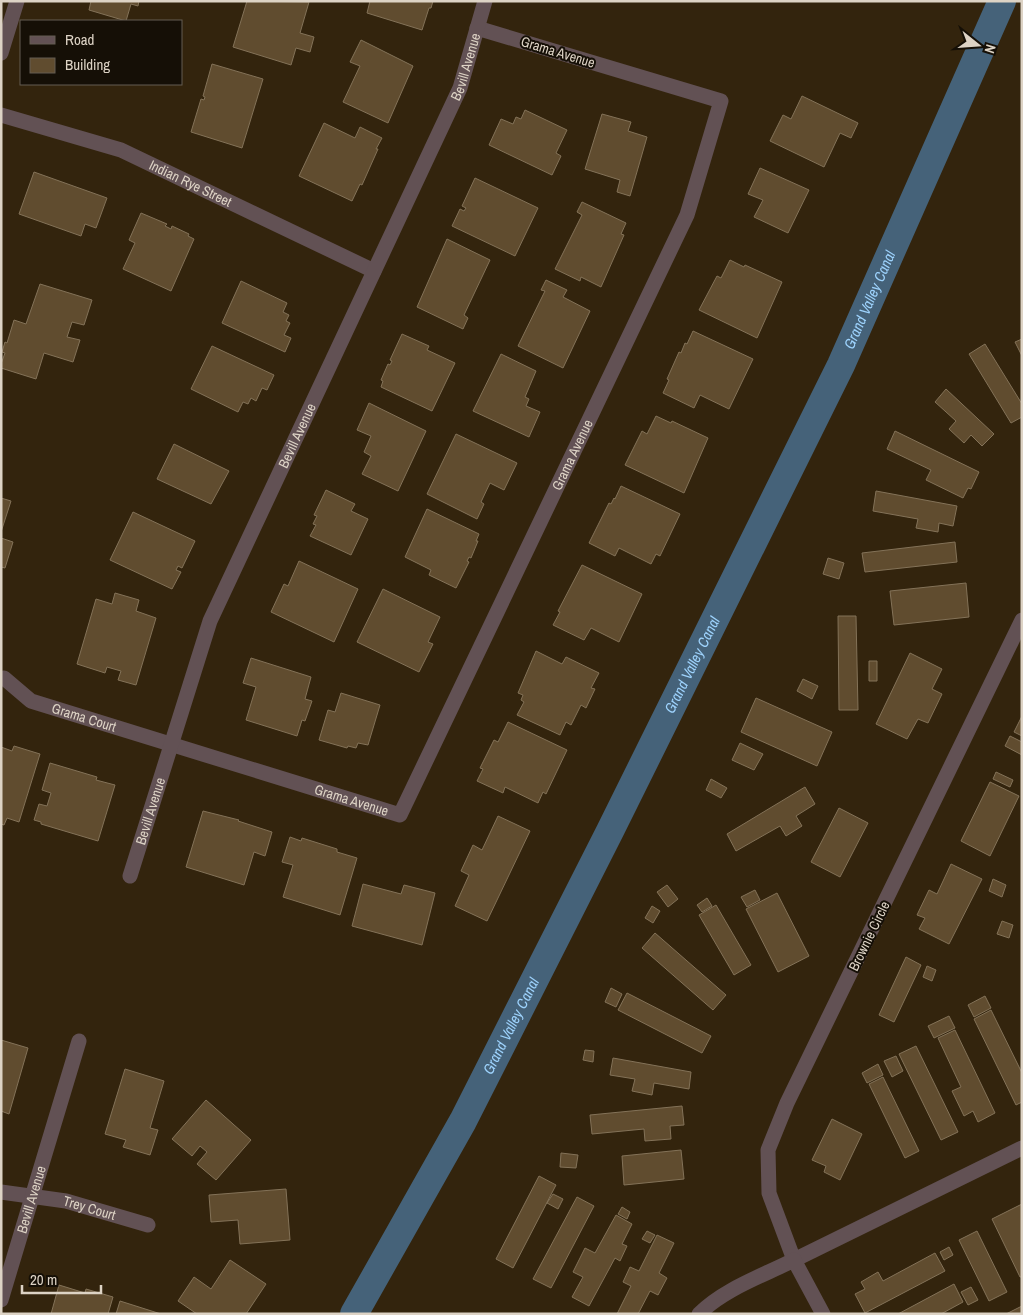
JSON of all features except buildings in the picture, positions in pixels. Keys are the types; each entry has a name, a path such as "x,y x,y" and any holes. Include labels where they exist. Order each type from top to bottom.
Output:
{"street":[{"path":"1,53 17,1"},
{"name":"Bevill Avenue","path":"130,876 210,621 460,88 485,1"},
{"name":"Grama Avenue","path":"171,745 400,815 687,216 721,101 477,28"},
{"name":"Indian Rye Street","path":"1,115 121,150 374,272"},
{"name":"Brownie Circle","path":"823,1314 794,1260 769,1193 768,1150 787,1104 1022,620"},
{"name":"Grama Court","path":"4,678 31,701 171,745"},
{"name":"Bevill Avenue","path":"1,1300 79,1041"},
{"path":"699,1314 710,1302 1022,1148"},
{"name":"Trey Court","path":"1,1192 66,1201 148,1225"}],"waterway":[{"name":"Grand Valley Canal","path":"354,1314 463,1121 610,831 841,365 1002,1"}]}
